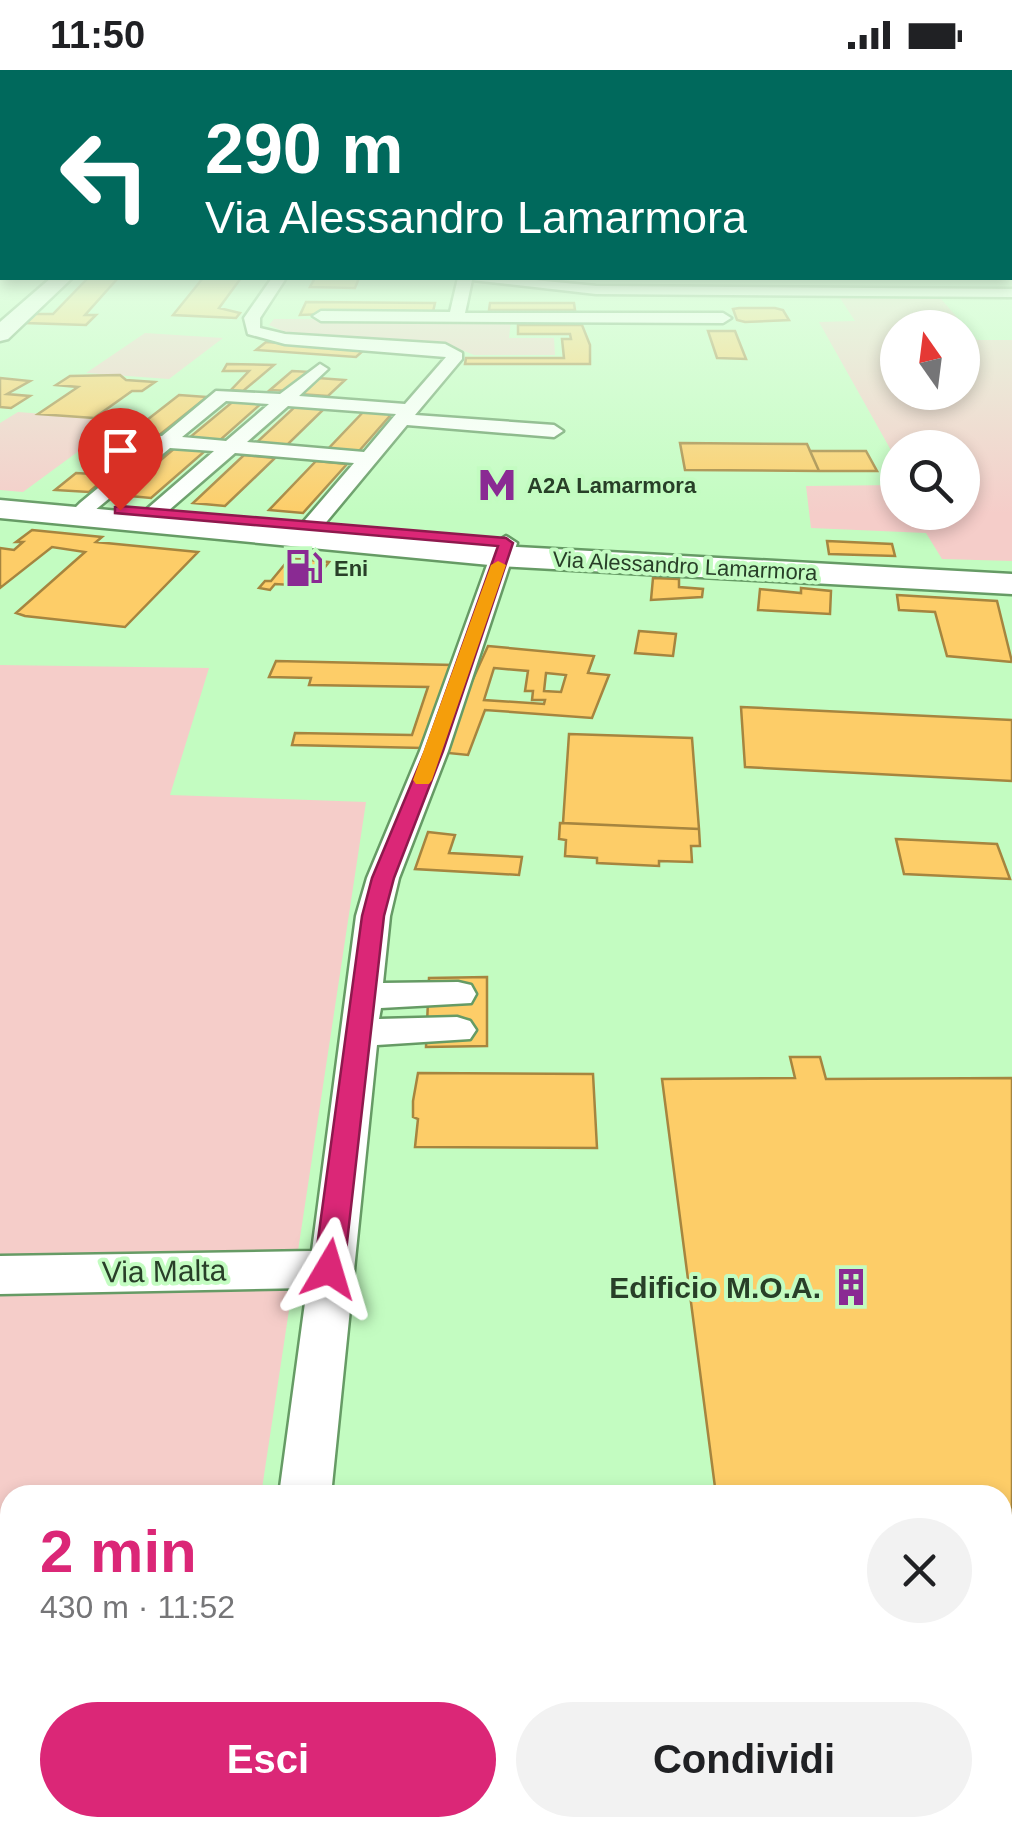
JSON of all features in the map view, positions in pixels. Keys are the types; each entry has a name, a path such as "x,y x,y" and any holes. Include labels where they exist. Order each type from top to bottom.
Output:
{"main road":[{"name":"Via Alessandro Lamarmora","path":"0,499 503,549 1012,572"},
{"name":"Via Alessandro Lamarmora","path":"0,510 1012,584"}],"street":[{"path":"310,527 456,356 437,348"},
{"path":"154,513 320,369"},
{"path":"87,507 222,395 554,431"},
{"path":"109,437 367,458"},
{"path":"306,1485 373,916 383,878 434,751 503,549"},
{"path":"361,1014 458,1012"},
{"name":"Via Malta","path":"0,1275 329,1269"}],"shaded area":[{"path":"122,348 209,348 169,379 86,373"},
{"path":"458,348 555,348 555,355 474,355"},
{"path":"834,348 880,348 880,410 980,410 980,348 1012,348 1012,561 942,559 926,533 811,528 806,486 880,485 880,530 980,530 980,430 880,431"},
{"path":"18,412 121,420 23,492 0,490 0,423"},
{"path":"0,665 209,668 170,795 366,802 263,1485 0,1485"}],"building":[{"path":"258,348 365,349 356,357"},
{"path":"563,348 590,348 590,364 465,364 466,358 564,358"},
{"path":"714,348 742,348 746,359 717,358"},
{"path":"227,364 274,365 243,391 231,390 249,371 223,371"},
{"path":"292,371 312,372 291,391 270,390"},
{"path":"120,375 126,380 155,382 142,391 132,391 94,418 38,414 78,387 56,385 70,376"},
{"path":"0,378 30,381 7,394 30,396 11,408 0,407"},
{"path":"318,378 345,380 328,396 299,394"},
{"path":"179,395 207,397 158,436 129,434"},
{"path":"236,399 264,401 219,441 189,438"},
{"path":"299,403 328,405 286,446 256,443"},
{"path":"367,408 395,410 359,451 328,449"},
{"path":"680,443 807,444 819,471 685,470"},
{"path":"117,444 144,446 120,466 92,464"},
{"path":"175,448 205,451 151,498 119,495"},
{"path":"810,451 866,451 877,471 819,471"},
{"path":"244,455 275,458 225,506 193,503"},
{"path":"316,461 347,464 303,513 269,510"},
{"path":"76,473 109,475 89,492 55,490"},
{"path":"32,530 102,537 96,542 198,552 125,627 25,616 16,613 85,552 52,547 0,588 0,548 14,550 23,542 16,542"},
{"path":"827,541 892,544 895,556 829,554"},
{"path":"290,558 329,562 310,586 275,584 270,590 259,588 265,581 271,581"},
{"path":"653,578 679,579 679,587 703,589 702,597 651,600"},
{"path":"801,588 831,591 830,614 758,610 760,589 801,593"},
{"path":"897,595 997,601 1012,662 947,656 935,612 899,610"},
{"path":"639,631 676,634 673,656 635,653"},
{"path":"488,646 594,656 588,673 609,675 592,718 485,710 468,755 448,753 468,690","holes":["494,668 528,671 525,691 533,691 532,700 545,700 544,704 484,700","546,673 566,675 561,692 544,691"]},
{"path":"276,661 453,665 423,748 292,745 295,733 412,735 428,687 309,685 311,678 269,677"},
{"path":"741,707 1012,720 1012,781 745,767"},
{"path":"569,734 692,738 699,829 563,823"},
{"path":"560,823 699,829 700,846 691,846 692,862 659,861 659,866 597,863 597,858 565,856 566,840 559,839"},
{"path":"428,832 455,835 449,853 522,857 519,875 415,869"},
{"path":"896,839 997,844 1010,879 904,874"},
{"path":"487,977 487,1046 426,1047 429,978"},
{"name":"Edificio M.O.A.","path":"790,1057 820,1057 826,1079 1012,1078 1012,1485 715,1485 662,1079 795,1078"},
{"path":"418,1073 593,1074 597,1148 415,1147 418,1119 413,1117 413,1101"}],"slow traffic":[{"path":"422,780 498,565"}],"place":[{"name":"A2A Lamarmora","path":"497,485"},
{"name":"Eni","path":"304,568"},
{"name":"Edificio M.O.A.","path":"851,1287"}],"route":[{"path":"120,510 506,543 434,751 383,878 373,916 329,1269"}]}
